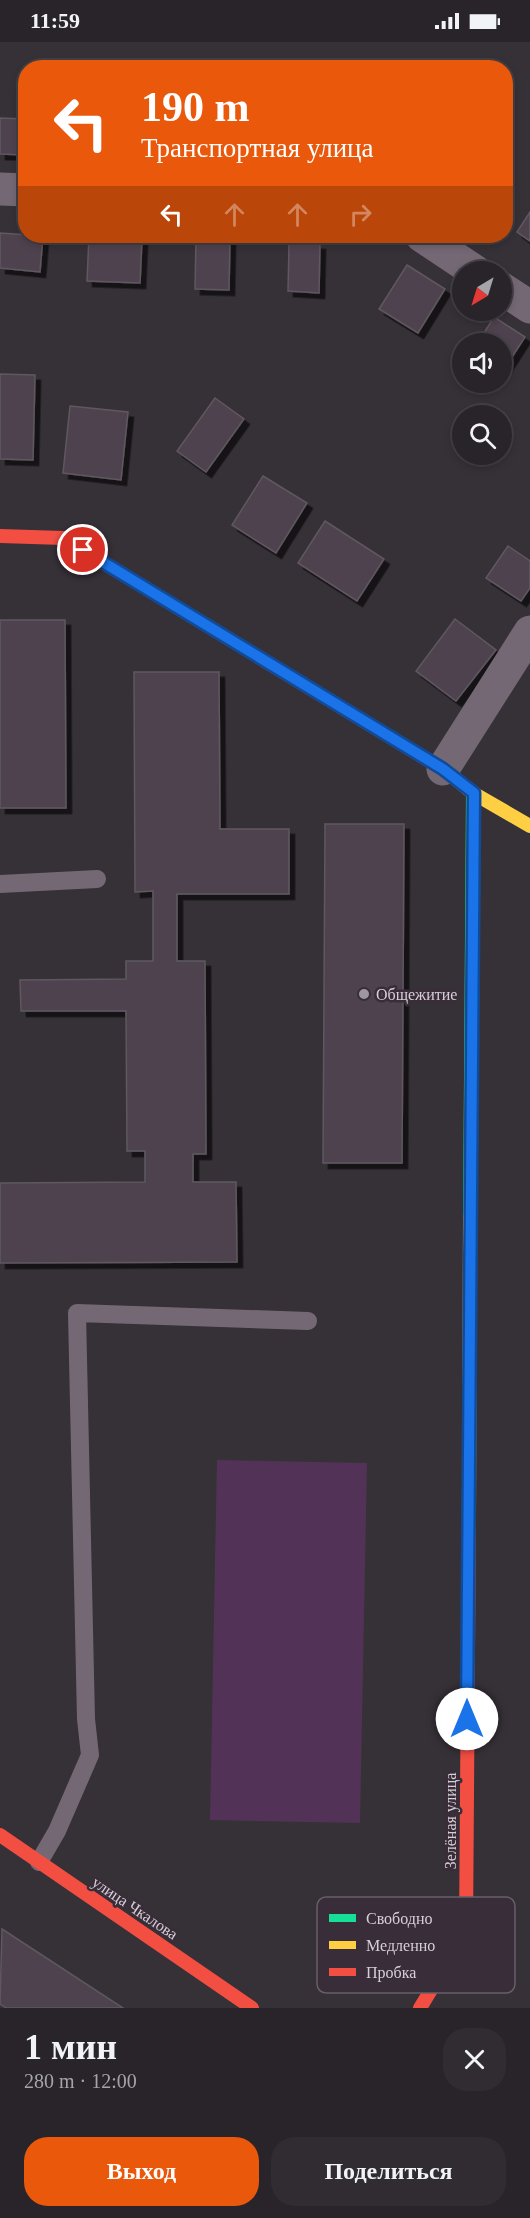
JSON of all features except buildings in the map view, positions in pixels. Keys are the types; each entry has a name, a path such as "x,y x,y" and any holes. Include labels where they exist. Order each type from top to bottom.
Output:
{"street":[{"path":"0,189 18,190"},
{"path":"432,243 460,261"},
{"path":"512,295 530,307"},
{"path":"0,536 63,538 443,769 474,793 530,826"},
{"path":"443,769 530,632"},
{"name":"Зелёная улица","path":"466,1897 474,793"},
{"name":"улица Чкалова","path":"0,1835 252,2008"},
{"name":"Зелёная улица","path":"420,2008 429,1993"}],"lane":[{"path":"0,884 97,879"},
{"path":"39,1862 57,1831 90,1755 86,1719 77,1313 308,1321"}],"shaded area":[{"path":"217,1460 367,1463 360,1823 210,1820"}],"traffic: fast":[{"path":"470,1217 473,793"}],"traffic: slow":[{"path":"446,771 473,793 530,826"},
{"path":"469,1517 470,1217"}],"traffic: jam":[{"path":"0,536 63,538 446,771"},
{"path":"466,1897 469,1517"},
{"path":"0,1835 252,2008"},
{"path":"420,2008 429,1993"}],"place":[{"name":"Общежитие","path":"364,994"}],"route":[{"path":"83,550 443,769 474,793 467,1719"}]}
